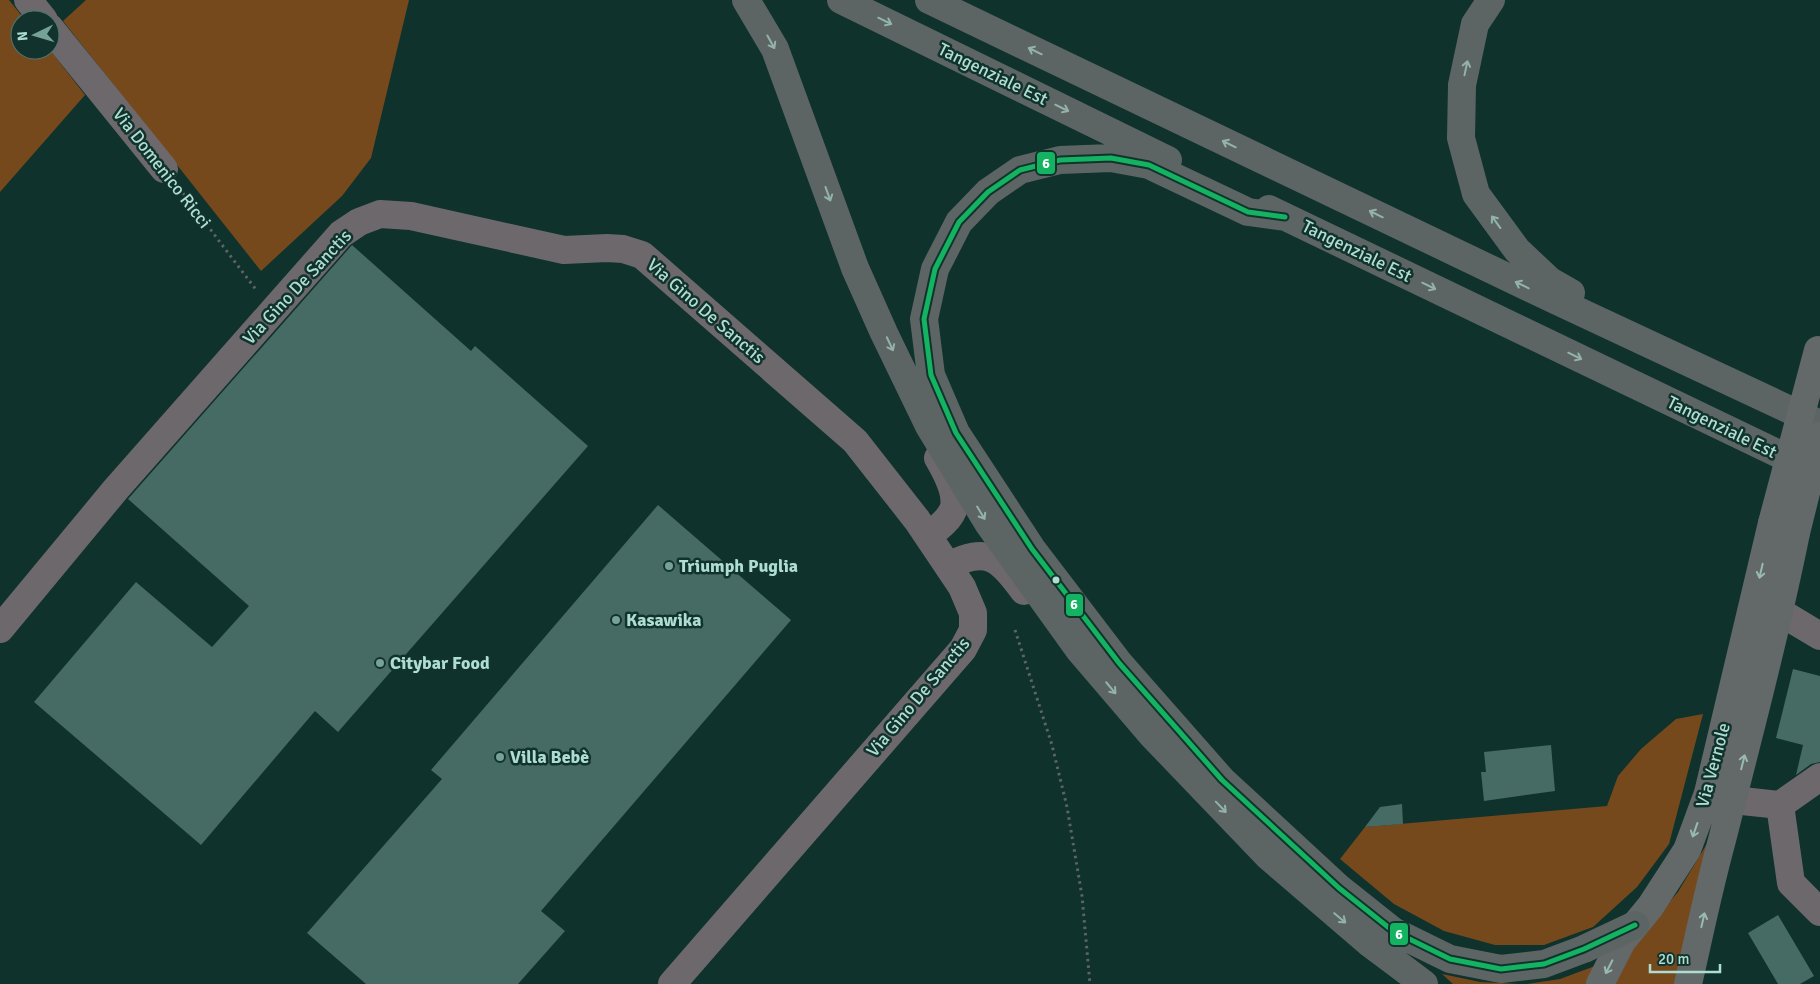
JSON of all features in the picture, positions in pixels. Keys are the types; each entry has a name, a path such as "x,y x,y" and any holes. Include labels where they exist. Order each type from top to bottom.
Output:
{"highway":[{"path":"746,0 775,49 855,268 929,426 988,523 1080,651 1151,734 1269,857 1368,942 1424,984"},
{"name":"Tangenziale Est","path":"841,0 1285,217 1820,474"},
{"path":"929,0 1548,297 1820,424"},
{"path":"1491,0 1475,24 1462,84 1461,138 1476,194 1517,250 1550,281 1569,292 1820,413"},
{"path":"1285,217 1248,212 1149,165 1111,158 1060,160 1020,170 988,192 959,222 935,269 924,319 931,375 956,433 1032,550 1125,671 1222,780 1339,888 1393,931 1450,959 1501,969 1544,964 1584,949 1635,925"}],"main road":[{"path":"1784,528 1819,346"},
{"path":"1784,528 1820,436"},
{"name":"Via Vernole","path":"1600,984 1622,941 1650,906 1687,850 1708,793 1784,528"},
{"name":"Via Vernole","path":"1688,984 1722,839 1780,612 1784,528"}],"street":[{"path":"28,0 36,10"},
{"name":"Via Domenico Ricci","path":"60,40 164,169"},
{"name":"Via Gino De Sanctis","path":"0,629 116,489 341,234 358,222 380,214 411,216 564,250 623,249 642,255 855,441 928,536 962,587 973,613 973,630 963,649 672,984"},
{"path":"928,536 942,524 954,507 953,489 930,444 929,426"},
{"path":"948,566 964,557 978,555 994,558 1007,568 1038,610 1058,621"},
{"path":"1780,612 1820,636"},
{"path":"1733,800 1780,806 1820,778"},
{"path":"1780,806 1792,883 1820,912"}],"path":[{"name":"Via Domenico Ricci","path":"164,169 273,311"},
{"path":"1015,630 1052,746 1067,807 1082,896 1090,984"}],"shaded area":[{"path":"0,0 9,0 17,10 10,10 10,60 58,60 85,95 0,192"},
{"path":"86,0 409,0 371,158 342,196 261,271 63,21"},
{"path":"1703,714 1669,844 1637,887 1593,927 1544,945 1495,945 1444,931 1394,904 1340,859 1365,827 1607,806 1618,776 1641,749 1676,719"},
{"path":"1708,842 1674,984 1613,984 1619,970 1647,928 1678,892"},
{"path":"1595,966 1587,984 1527,984 1560,979"},
{"path":"1442,974 1480,982 1518,984 1453,984"}],"building":[{"path":"352,245 471,351 475,346 588,446 338,732 315,711 201,845 34,702 136,582 212,647 249,606 128,499"},
{"path":"658,505 791,620 541,911 565,931 518,984 366,984 307,933 442,779 431,770"},
{"path":"1793,669 1820,676 1820,762 1811,764 1796,775 1803,745 1776,738"},
{"path":"1551,745 1555,791 1484,801 1481,772 1486,772 1484,752"},
{"path":"1402,804 1403,824 1365,827 1380,807"},
{"path":"1778,915 1814,976 1800,984 1778,984 1748,933"}],"transit line":[{"name":"6","path":"1285,217 1248,212 1149,165 1111,158 1060,160 1020,170 988,192 959,222 935,269 924,319 931,375 956,433 1032,549 1119,663 1222,780 1339,888 1393,931 1450,959 1501,969 1544,964 1584,949 1635,925"}],"place":[{"name":"Triumph Puglia","path":"669,566"},
{"name":"Kasawika","path":"616,620"},
{"name":"Citybar Food","path":"380,663"},
{"name":"Villa Bebè","path":"500,757"}]}
